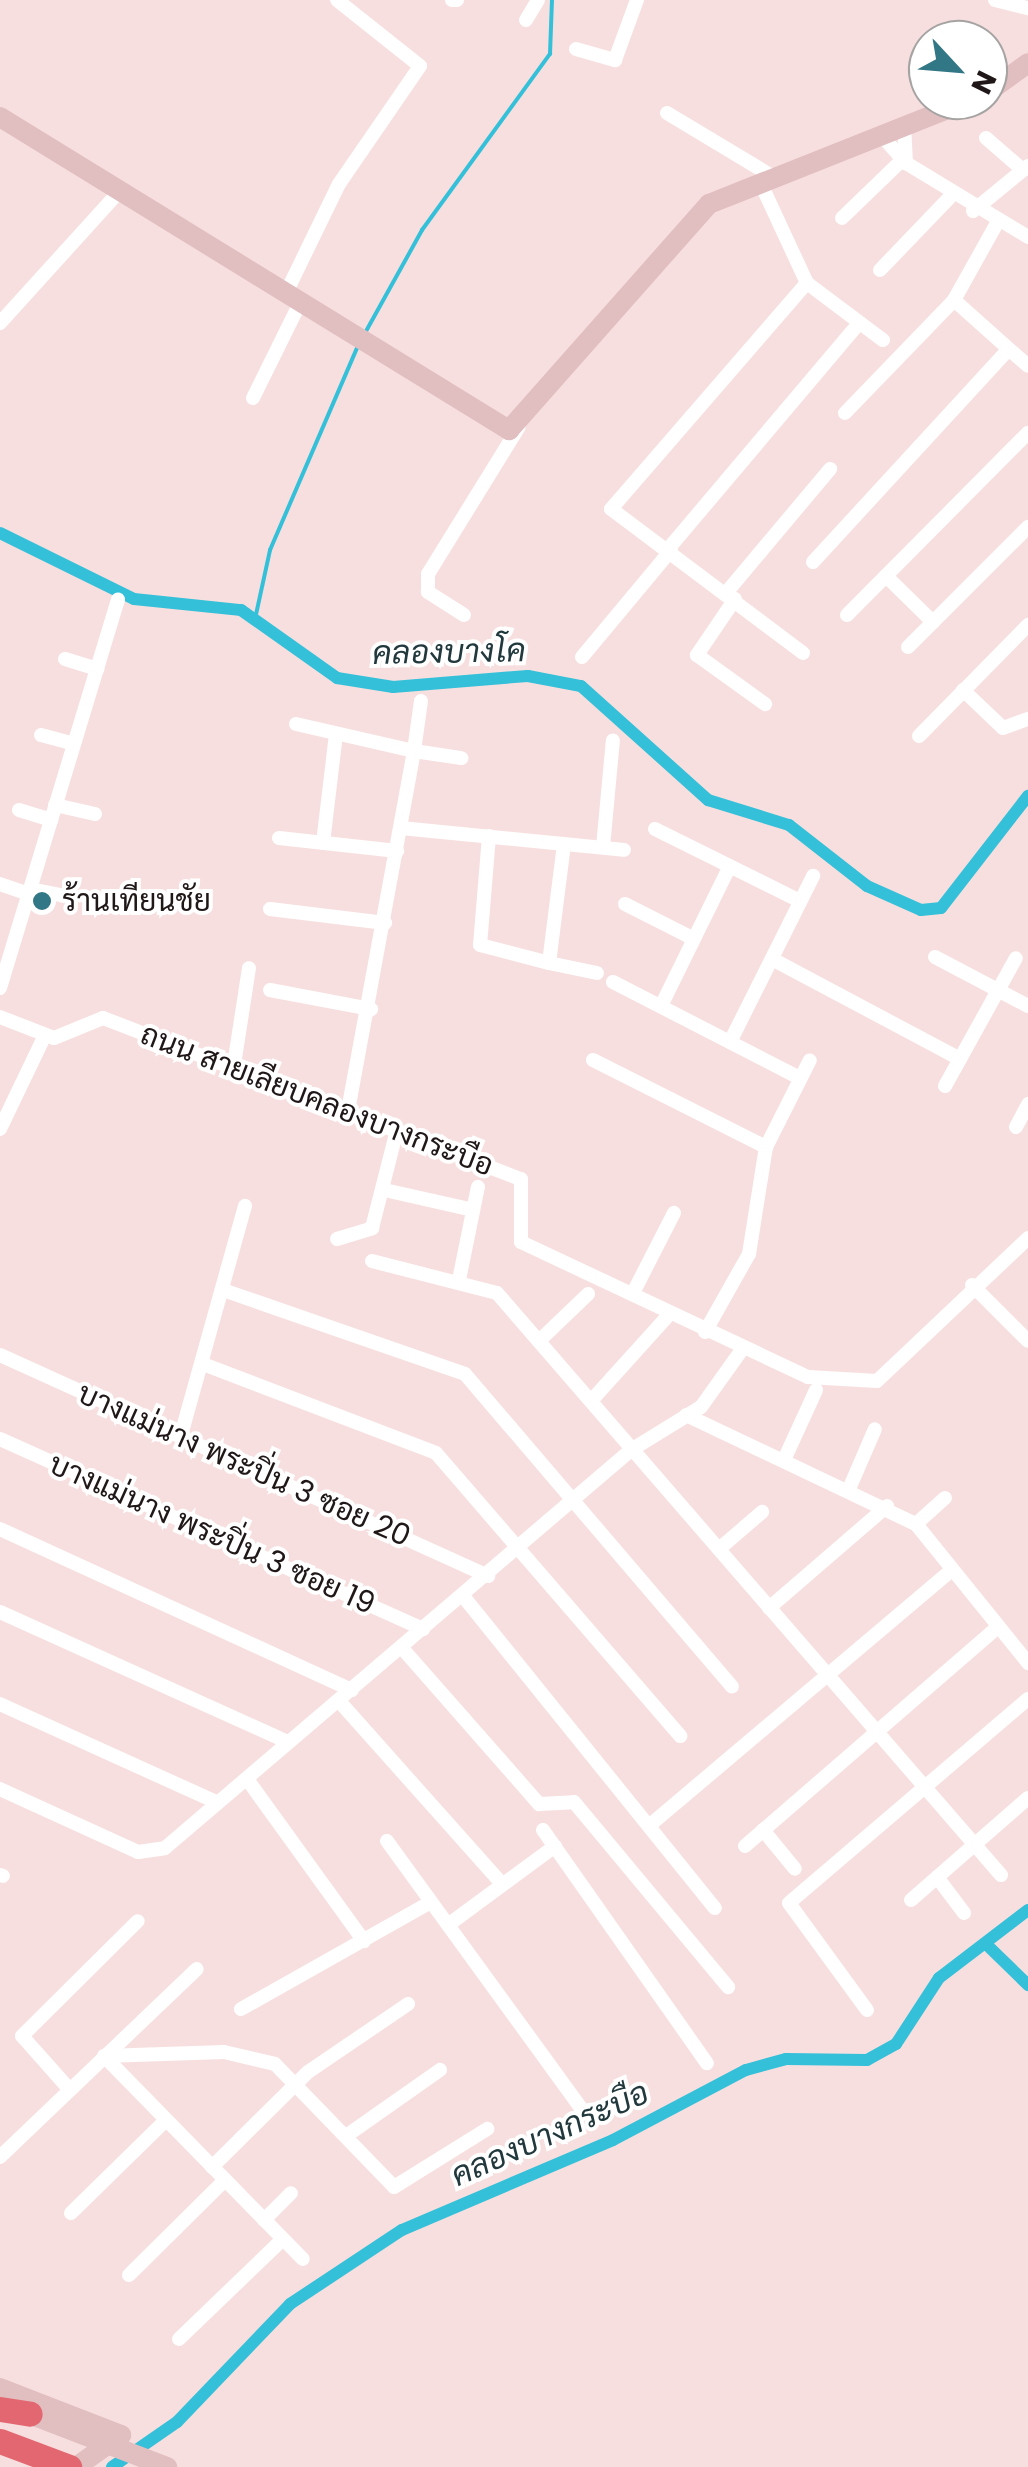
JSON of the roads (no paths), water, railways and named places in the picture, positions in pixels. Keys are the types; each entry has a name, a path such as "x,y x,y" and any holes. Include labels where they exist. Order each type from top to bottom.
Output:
{"highway":[{"path":"0,2406 30,2414"},
{"path":"0,2441 68,2466"}],"street":[{"path":"253,398 339,184 420,66 337,0"},
{"path":"526,20 538,0"},
{"path":"576,49 615,60 637,0"},
{"path":"995,0 1028,8"},
{"path":"667,113 768,181 808,283 856,327 882,340"},
{"path":"0,117 116,194 372,352 501,429 518,428"},
{"path":"464,616 428,592 428,574 518,428 684,226 709,204 924,120"},
{"path":"842,218 903,162 904,129"},
{"path":"883,137 903,162 950,197 1028,237"},
{"path":"973,212 1026,168 986,138"},
{"path":"0,322 116,194"},
{"path":"880,270 950,197"},
{"path":"845,413 954,300 997,223"},
{"path":"803,653 670,549 618,515 613,501 808,283"},
{"path":"954,300 1028,366"},
{"path":"582,656 856,327"},
{"path":"813,562 1009,349"},
{"path":"847,614 1028,433"},
{"path":"765,704 696,656 730,596 830,469"},
{"path":"908,646 1028,527"},
{"path":"886,576 933,622"},
{"path":"0,988 118,600"},
{"path":"920,736 1028,624"},
{"path":"65,659 97,669"},
{"path":"964,690 1004,728 1028,719"},
{"path":"348,1110 370,1009 421,701"},
{"path":"296,724 461,758"},
{"path":"323,843 336,734"},
{"path":"41,735 74,744"},
{"path":"603,848 612,740"},
{"path":"19,810 96,814"},
{"path":"401,828 624,850"},
{"path":"655,829 800,901"},
{"path":"489,836 480,944 597,973"},
{"path":"278,838 397,851"},
{"path":"550,963 564,844"},
{"path":"661,1006 730,866"},
{"path":"730,1042 813,876"},
{"path":"0,884 71,897"},
{"path":"625,904 694,939"},
{"path":"270,910 385,923"},
{"path":"935,957 1028,1006"},
{"path":"945,1086 1016,958"},
{"path":"772,959 960,1059"},
{"path":"234,1065 249,968"},
{"path":"613,982 800,1078"},
{"path":"270,990 370,1009"},
{"path":"0,1017 44,1034 5,1103 0,1129"},
{"name":"ถนน สายเลียบคลองบางกระบือ","path":"44,1034 66,1037 103,1018 234,1065 521,1180 521,1242 633,1293 741,1351 808,1377 870,1384 972,1285 1028,1238"},
{"path":"593,1060 766,1147"},
{"path":"706,1332 750,1254 766,1147 810,1060"},
{"path":"1016,1126 1028,1104"},
{"path":"337,1239 372,1228 397,1130"},
{"path":"459,1280 478,1187"},
{"path":"388,1190 474,1210"},
{"path":"181,1434 246,1206"},
{"path":"633,1293 674,1212"},
{"path":"372,1261 459,1280 496,1293 1001,1875"},
{"path":"972,1285 1028,1340"},
{"path":"223,1290 453,1366 578,1499 732,1687"},
{"path":"539,1341 588,1294"},
{"path":"591,1400 668,1317"},
{"path":"0,1789 154,1853 488,1576 631,1450 686,1415 741,1351"},
{"name":"บางแม่นาง พระปิ่น 3 ซอย 20","path":"0,1354 488,1576"},
{"path":"203,1364 425,1444 520,1547 680,1736"},
{"path":"784,1460 816,1390"},
{"path":"686,1415 887,1506 916,1524 950,1571 1028,1663"},
{"path":"849,1489 876,1429"},
{"name":"บางแม่นาง พระปิ่น 3 ซอย 19","path":"0,1438 423,1629"},
{"path":"916,1524 945,1498"},
{"path":"769,1608 887,1506"},
{"path":"719,1549 762,1512"},
{"path":"0,1530 352,1690"},
{"path":"650,1825 950,1571"},
{"path":"463,1596 714,1908"},
{"path":"0,1612 288,1742"},
{"path":"745,1846 998,1627"},
{"path":"402,1648 540,1804 574,1802 728,1987"},
{"path":"867,2010 787,1908 1028,1699"},
{"path":"340,1701 500,1882"},
{"path":"0,1704 218,1803"},
{"path":"247,1779 364,1941"},
{"path":"910,1900 1028,1798"},
{"path":"543,1830 706,2064"},
{"path":"763,1830 795,1869"},
{"path":"387,1841 582,2109"},
{"path":"448,1925 500,1882 555,1846"},
{"path":"936,1877 964,1913"},
{"path":"240,2009 432,1902"},
{"path":"70,2090 22,2036 138,1922"},
{"path":"0,2157 197,1969"},
{"path":"212,2166 300,2081 408,2004"},
{"path":"104,2056 224,2052 300,2081 394,2187 487,2130"},
{"path":"104,2056 302,2259"},
{"path":"346,2136 440,2070"},
{"path":"71,2213 166,2120"},
{"path":"129,2274 225,2180"},
{"path":"264,2220 291,2193"},
{"path":"179,2339 283,2239"},
{"path":"0,2388 121,2435 68,2466"},
{"path":"30,2414 167,2467"}],"waterway":[{"path":"365,333 422,230 550,54 552,0"},
{"path":"255,619 270,550 358,346"},
{"name":"คลองบางโค","path":"0,533 134,599 241,610 337,678 393,687 528,676 581,686 708,800 789,825 867,886 921,910 941,908 1028,796"},
{"name":"คลองบางกระบือ","path":"112,2467 177,2422 290,2304 402,2230 613,2140 746,2070 786,2059 867,2060 896,2044 939,1978 1028,1910"},
{"path":"986,1944 1028,1985"}],"place":[{"name":"ร้านเทียนชัย","path":"42,901"}]}
